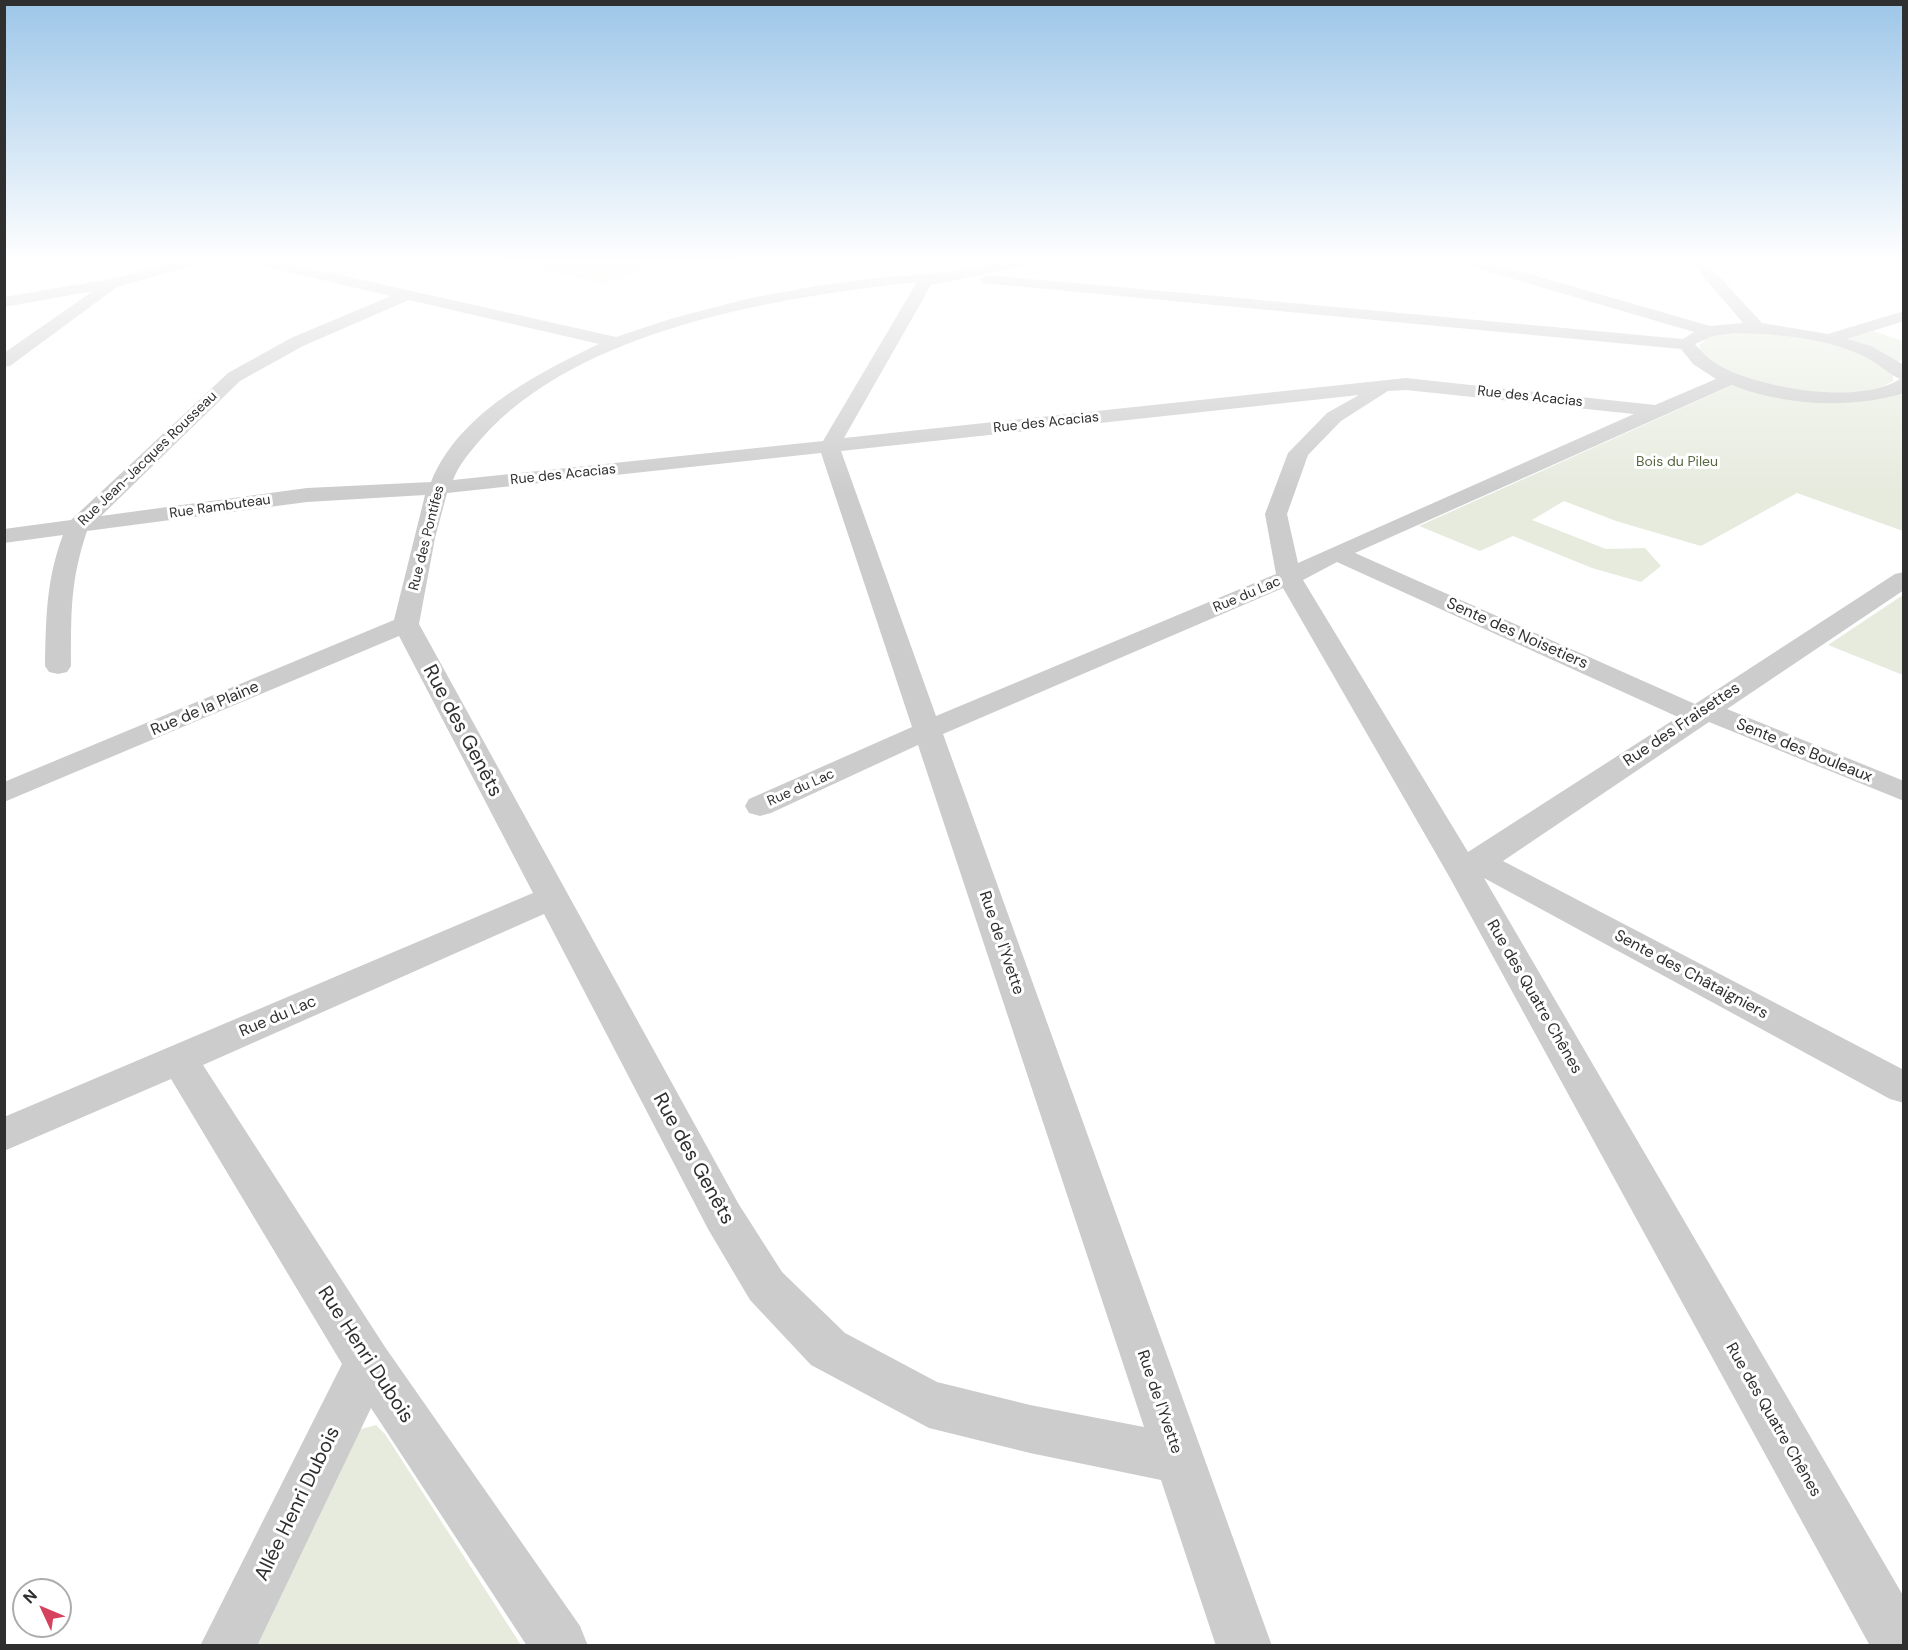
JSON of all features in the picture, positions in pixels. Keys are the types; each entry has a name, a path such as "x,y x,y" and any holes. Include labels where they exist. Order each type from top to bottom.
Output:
{"street":[{"path":"4,362 36,339"},
{"name":"Rue Jean-Jacques Rousseau","path":"58,666 59,594 65,562 78,526 234,377 264,358 303,339"},
{"path":"600,339 618,343"},
{"name":"Rue des Pontifes","path":"406,624 437,488 452,460 469,439 498,411 552,375 629,339"},
{"path":"829,447 891,339"},
{"path":"1632,339 1686,344 1692,339"},
{"path":"1834,339 1870,350 1897,365 1904,375"},
{"path":"1686,344 1694,358 1731,379 1779,391 1829,397 1873,395 1902,387 1904,384"},
{"name":"Rue du Lac","path":"760,806 928,730 1289,577 1336,553 1731,379"},
{"name":"Rue des Acacias","path":"437,488 1406,384 1655,411"},
{"name":"Rue des Quatre Chênes","path":"1406,384 1373,393 1334,417 1298,453 1276,514 1289,577 1469,863 1901,1646"},
{"name":"Rue de l'Yvette","path":"829,447 1244,1646"},
{"name":"Rue Rambuteau","path":"4,536 307,495 437,488"},
{"name":"Sente des Noisetiers","path":"1336,553 1701,712"},
{"name":"Rue des Fraisettes","path":"1469,863 1904,579"},
{"name":"Rue de la Plaine","path":"4,793 406,624"},
{"name":"Rue des Genêts","path":"406,624 723,1216 766,1286 828,1349 929,1404 1030,1429 1179,1459"},
{"name":"Sente des Bouleaux","path":"1701,712 1904,792"},
{"name":"Sente des Châtaigniers","path":"1469,863 1904,1088"},
{"name":"Rue du Lac","path":"4,1135 551,898"},
{"name":"Rue Henri Dubois","path":"179,1060 368,1363 560,1646"},
{"name":"Allée Henri Dubois","path":"228,1646 368,1363"}],"green space":[{"path":"1706,339 1814,339 1866,352 1893,371 1893,381 1878,388 1841,394 1820,394 1779,388 1744,379 1728,372 1703,358 1699,345"},
{"path":"1897,339 1903,341 1903,360 1894,362 1842,341"},
{"name":"Bois du Pileu","path":"1733,385 1814,400 1903,392 1903,531 1797,493 1701,546 1616,521 1564,501 1532,520 1606,549 1645,548 1661,566 1641,582 1592,568 1513,536 1480,551 1419,526"},
{"path":"1903,595 1903,675 1828,645"},
{"path":"376,1425 385,1434 521,1645 250,1646 358,1430"}]}
